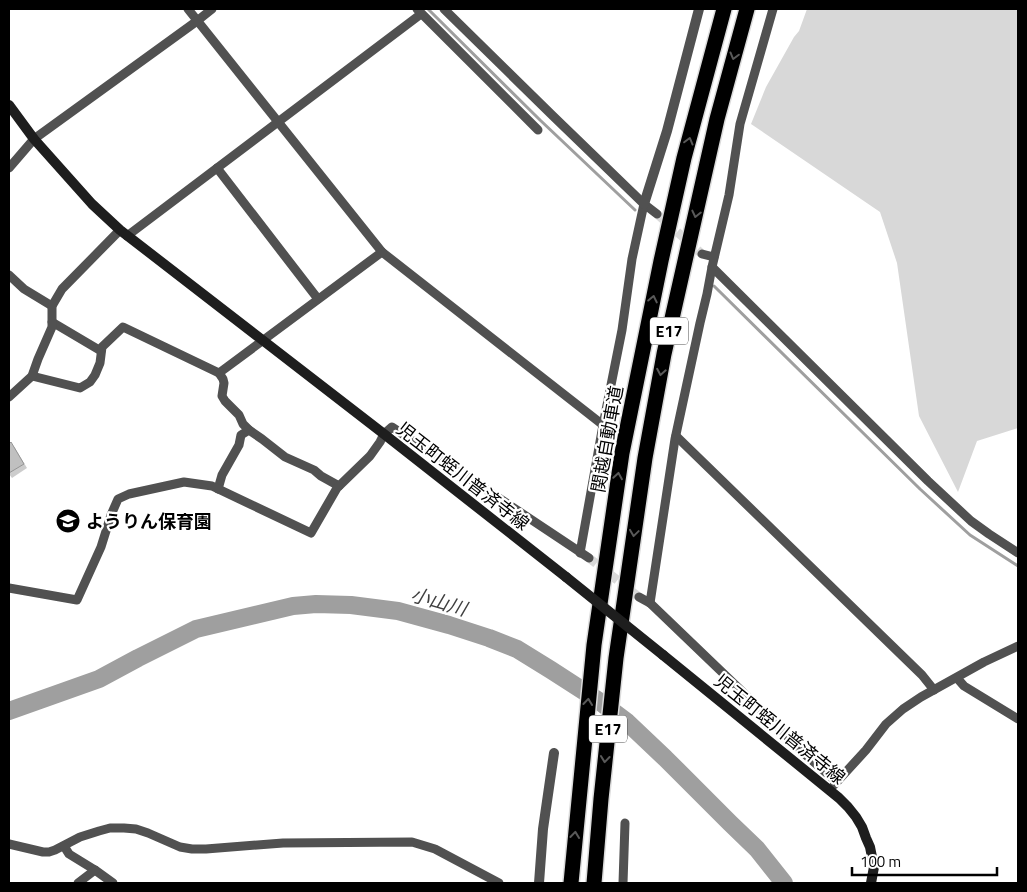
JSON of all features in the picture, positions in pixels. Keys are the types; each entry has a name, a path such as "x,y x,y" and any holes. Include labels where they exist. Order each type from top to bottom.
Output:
{"highway":[{"name":"関越自動車道","path":"571,883 594,645 622,453 684,158 724,9"},
{"name":"E17","path":"594,883 616,658 646,458 664,354 717,119 747,9"}],"main road":[{"name":"児玉町蛭川普済寺線","path":"9,106 34,139 92,204 124,233 566,577 830,790 848,807 862,827 870,847 874,867 871,883"}],"street":[{"path":"188,9 382,252 603,425"},
{"path":"9,168 34,139 212,9"},
{"path":"444,9 552,116 644,204 657,214"},
{"path":"580,553 622,330 632,259 644,204 667,131 699,9"},
{"path":"650,603 676,436 729,195 740,124 772,9"},
{"path":"9,397 32,376 52,327 52,306 62,289 124,233 217,168 419,11 538,130"},
{"path":"217,168 318,299"},
{"path":"219,373 382,252"},
{"path":"702,254 714,257"},
{"path":"712,267 928,481 971,521 1018,553"},
{"path":"9,275 24,289 52,306"},
{"path":"52,322 101,351"},
{"path":"32,376 80,388 90,382 95,375 100,363 102,347 123,327 219,373 224,383 222,396 240,415 243,424 249,430 285,457 314,470 339,486"},
{"path":"9,588 78,600 101,547 118,499 129,494 184,482 212,486 311,533 339,486 370,456 384,434 392,428 589,558"},
{"path":"218,489 222,475 238,445 241,435 249,430"},
{"path":"676,436 922,675 934,690"},
{"path":"639,597 650,603 807,756 837,782"},
{"path":"830,790 866,750 886,724 903,708 984,662 1018,646"},
{"path":"957,678 964,686 1018,719"},
{"path":"539,883 543,829 554,753"},
{"path":"623,883 624,823"},
{"path":"9,844 43,852 55,850 80,837 110,828 136,829 148,832 180,847 192,848 220,848 283,843 412,842 435,849 499,883"},
{"path":"64,846 69,854 113,883"},
{"path":"78,883 95,870"}],"shaded area":[{"path":"807,9 1018,9 1018,428 977,441 958,492 919,416 897,263 880,212 751,124 766,87 799,31"}],"building":[{"path":"11,442 24,464 9,473 9,444"}],"waterway":[{"path":"428,9 540,120 635,210"},
{"path":"714,286 920,489 970,535 1018,566"},
{"name":"小山川","path":"9,711 99,679 196,629 293,606 316,604 351,605 398,611 449,625 517,649 599,701 627,722 665,758 757,849 784,883"}],"tunnel":[{"path":"657,214 702,254"},
{"path":"589,558 639,597"}],"place":[{"name":"ようりん保育園","path":"68,521"}]}
